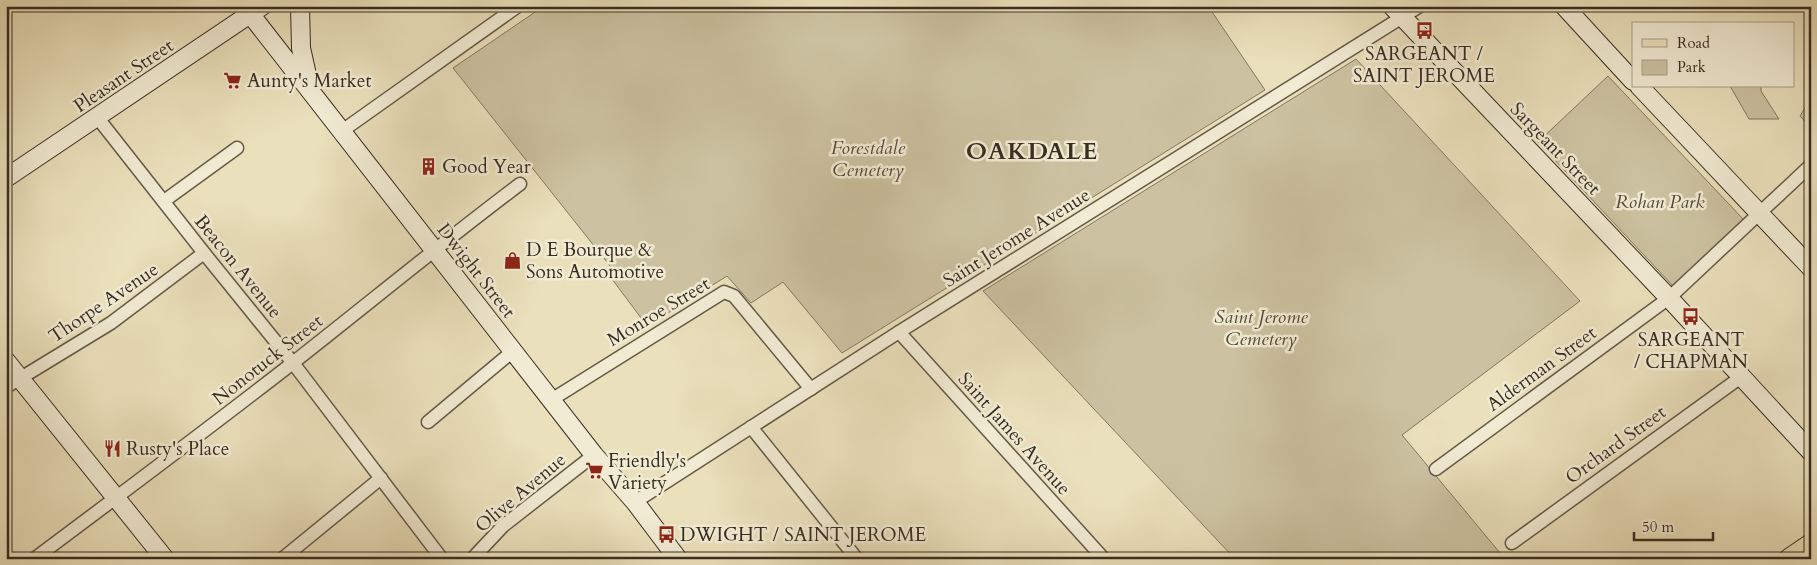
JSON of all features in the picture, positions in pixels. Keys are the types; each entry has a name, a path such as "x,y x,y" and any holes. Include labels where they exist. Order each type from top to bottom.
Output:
{"main road":[{"path":"300,6 301,48 310,90"},
{"path":"1564,6 1632,79"},
{"name":"Dwight Street","path":"253,9 310,90 594,455 635,502 678,559"},
{"name":"Pleasant Street","path":"6,178 253,9"},
{"name":"Sargeant Street","path":"1397,12 1669,298 1811,452"},
{"path":"1641,88 1811,268"},
{"path":"6,361 13,382 116,498 164,559"},
{"path":"1789,559 1810,547"}],"street":[{"path":"342,131 518,6"},
{"name":"Saint Jerome Avenue","path":"635,502 1397,12 1420,6"},
{"name":"Beacon Avenue","path":"97,117 293,362 442,559"},
{"path":"164,201 237,148"},
{"name":"Alderman Street","path":"1436,469 1669,298 1811,165"},
{"name":"Nonotuck Street","path":"34,559 293,362 520,184"},
{"name":"Thorpe Avenue","path":"13,382 111,323 204,253"},
{"name":"Monroe Street","path":"551,400 724,292 734,296 811,389"},
{"name":"Saint James Avenue","path":"899,332 1104,559"},
{"path":"428,422 513,350"},
{"name":"Orchard Street","path":"1512,543 1741,376"},
{"path":"751,427 856,559"},
{"name":"Olive Avenue","path":"472,559 503,526 594,455"},
{"path":"282,559 381,478"}],"green space":[{"name":"Forestdale Cemetery","path":"544,6 1208,6 1265,90 842,353 783,282 751,303 727,276 647,326 609,275 614,271 453,68"},
{"name":"Saint Jerome Cemetery","path":"1356,59 1580,301 1402,435 1505,559 1235,559 983,291"},
{"name":"Rohan Park","path":"1608,76 1744,220 1673,286 1538,142"},
{"path":"1731,88 1761,88 1761,91 1779,119 1749,119"},
{"path":"1811,98 1811,128 1800,116"}],"place":[{"name":"SARGEANT / SAINT JEROME","path":"1424,30"},
{"name":"Aunty's Market","path":"233,80"},
{"name":"Good Year","path":"428,166"},
{"name":"D E Bourque & Sons Automotive","path":"512,260"},
{"name":"SARGEANT / CHAPMAN","path":"1691,316"},
{"name":"Rusty's Place","path":"112,448"},
{"name":"Friendly's Variety","path":"594,471"},
{"name":"DWIGHT / SAINT JEROME","path":"666,534"}],"district":[{"name":"OAKDALE","path":"1032,151"}]}
